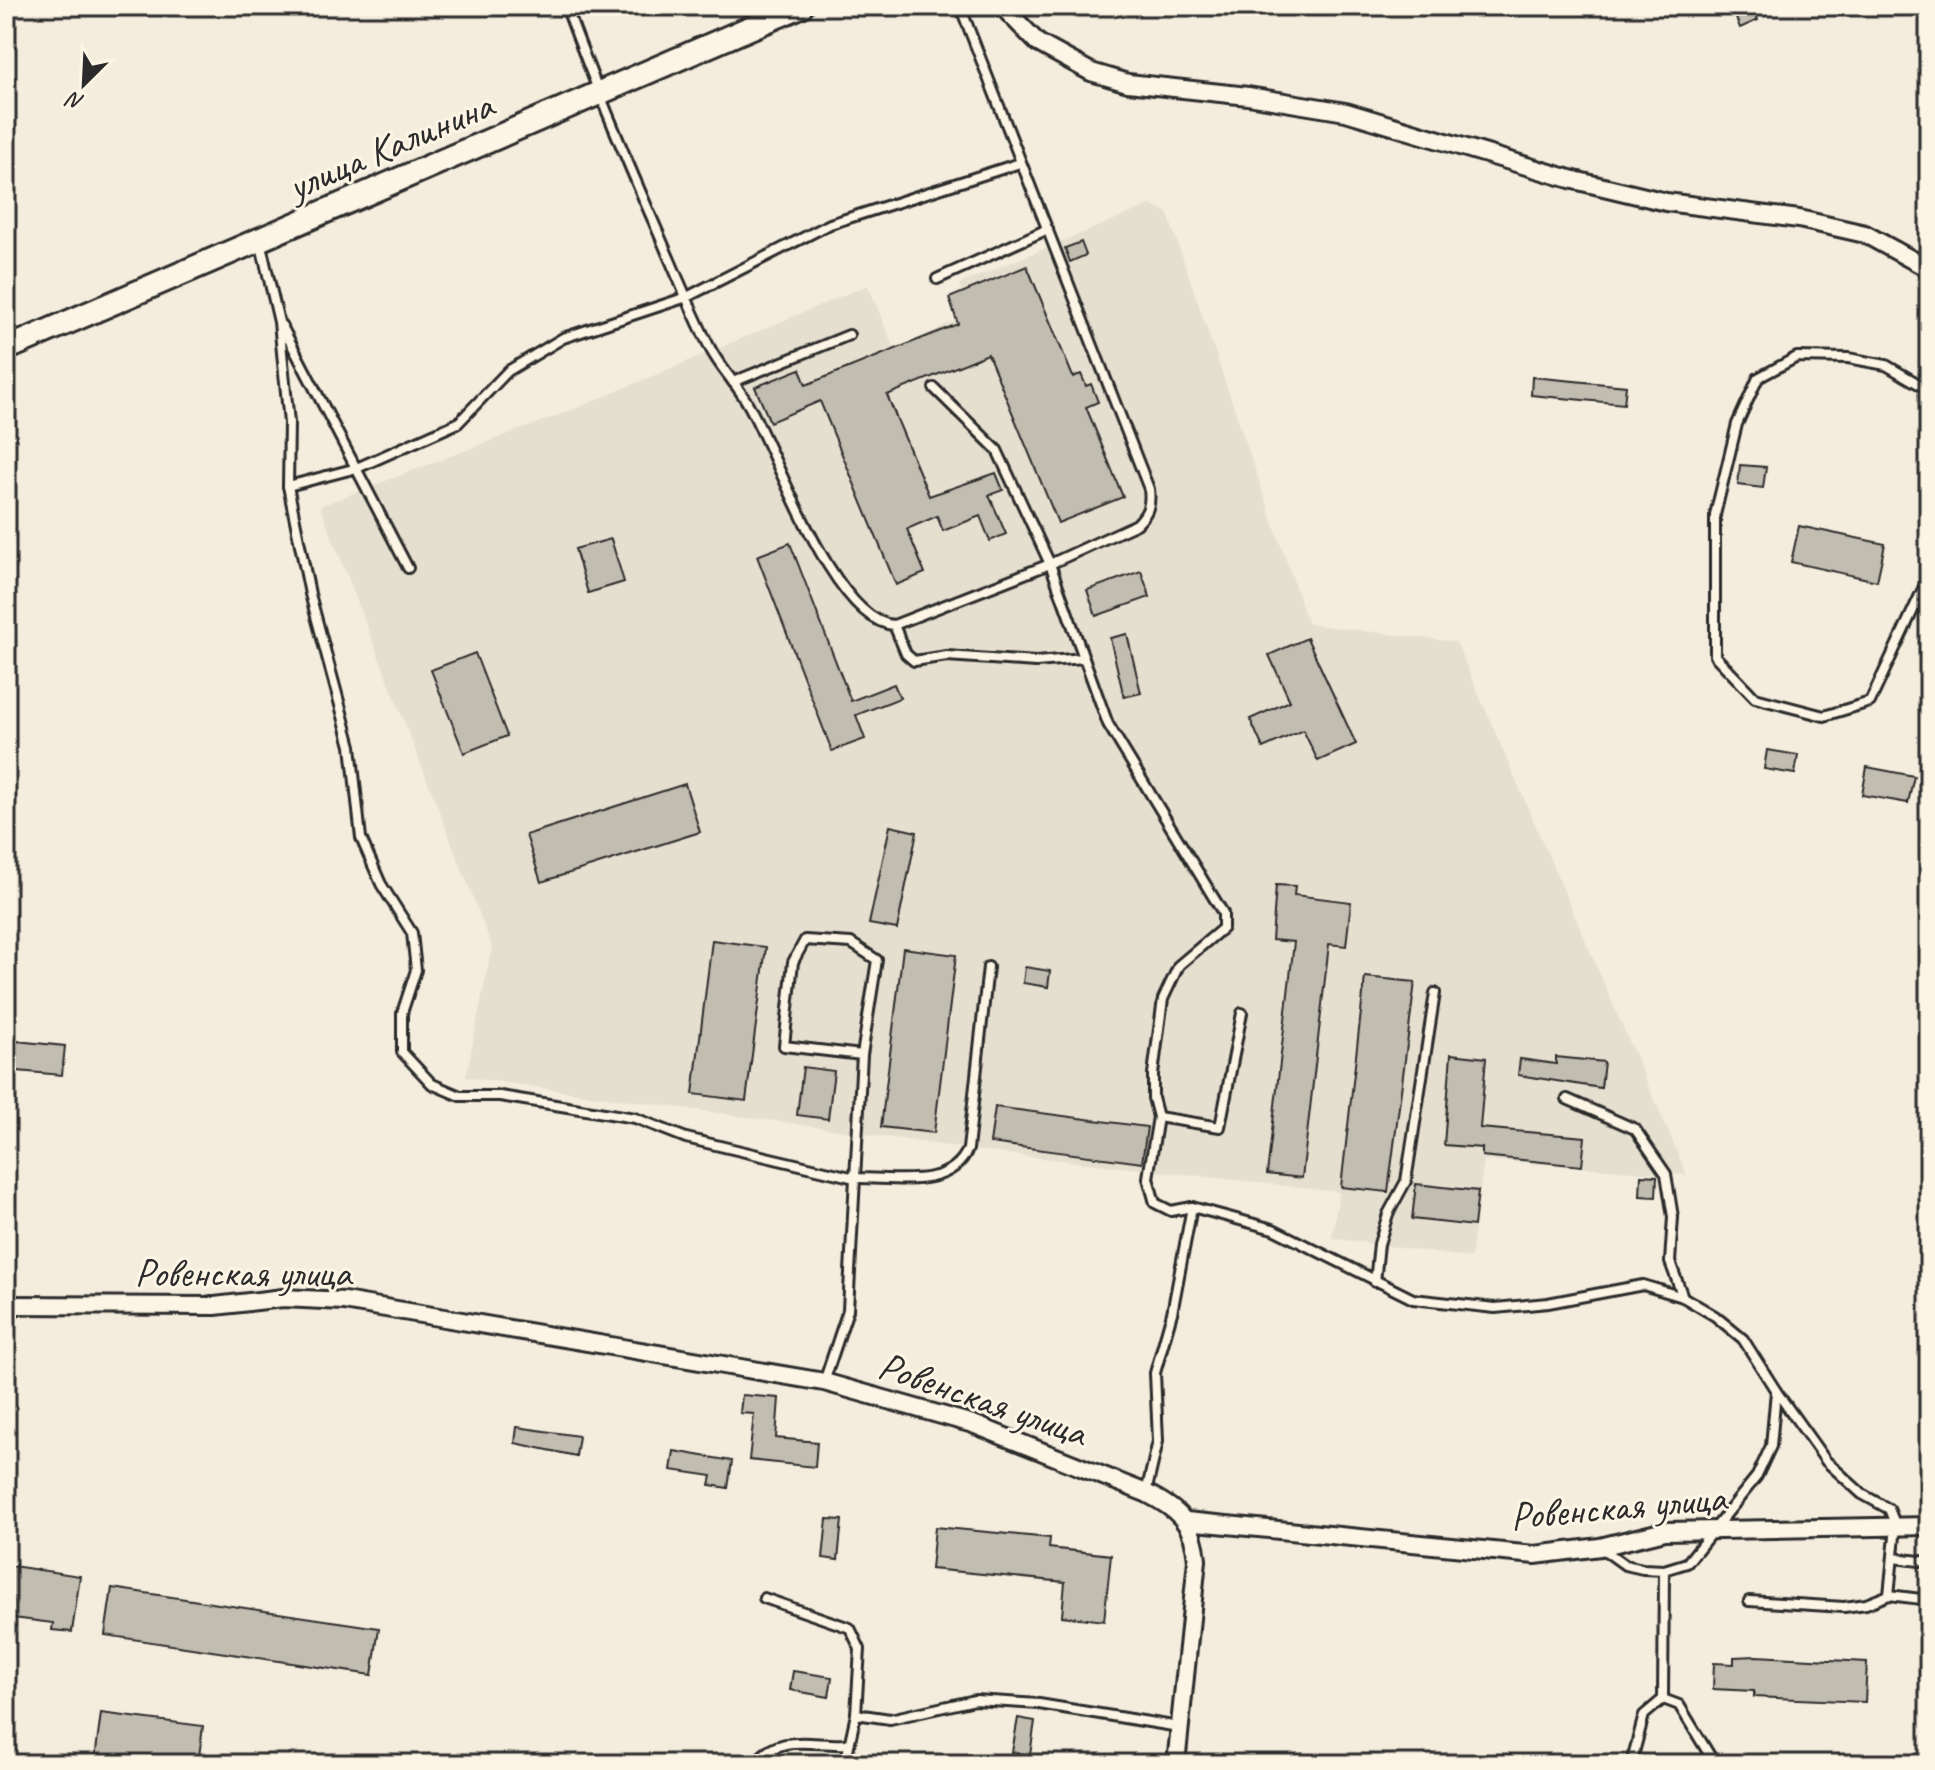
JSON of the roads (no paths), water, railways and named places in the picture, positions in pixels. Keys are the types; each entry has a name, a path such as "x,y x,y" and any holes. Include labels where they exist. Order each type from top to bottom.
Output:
{"main road":[{"name":"улица Калинина","path":"6,349 801,6"}],"street":[{"path":"1002,6 1038,43 1091,72 1128,83 1248,96 1346,112 1570,179 1653,199 1799,219 1865,234 1929,269"},
{"name":"Ровенская улица","path":"6,1305 215,1306 283,1298 344,1301 824,1382 973,1424 1146,1493 1169,1505 1186,1521 1535,1555 1600,1547 1665,1531 1929,1526"},
{"path":"1176,1764 1197,1560 1193,1532 1186,1521"}],"lane":[{"path":"566,6 598,94 711,351 749,404 786,490 834,573 866,615 879,625 894,625 1050,564 1137,524 1147,514 1150,502 1149,489 960,6"},
{"path":"288,486 357,468 458,423 508,371 563,338 687,297 830,224 1020,163"},
{"path":"937,279 1048,229"},
{"path":"260,240 279,322 289,423 288,486 310,594 351,746 361,838 381,884 412,933 416,970 402,1013 402,1052 432,1084 460,1096 500,1096 635,1118 686,1138 855,1178 939,1177 953,1172 963,1162 968,1149 988,967"},
{"path":"279,322 408,568"},
{"path":"733,382 849,335"},
{"path":"1929,390 1886,365 1848,358 1797,357 1758,378 1737,424 1715,515 1715,656 1755,698 1824,716 1870,702 1929,576"},
{"path":"934,388 997,450 1050,564 1119,745 1223,913 1225,921 1218,934 1179,965 1163,999 1153,1074 1153,1098 1158,1117 1148,1178 1155,1203 1171,1211 1192,1207 1273,1229 1413,1299 1495,1308 1548,1303 1643,1285 1683,1297 1743,1339 1826,1461 1862,1494 1889,1509 1896,1526 1889,1595"},
{"path":"894,625 906,654 914,661 947,656 1036,662 1084,658"},
{"path":"824,1382 848,1310 862,1055 877,960 851,943 805,940 793,962 784,1046 862,1055"},
{"path":"1375,1282 1379,1244 1388,1214 1406,1181 1435,993"},
{"path":"1158,1117 1220,1127 1242,1013"},
{"path":"1567,1099 1635,1129 1666,1174 1673,1217 1670,1262 1683,1297"},
{"path":"1146,1493 1158,1441 1155,1373 1172,1313 1192,1207"},
{"path":"1600,1547 1625,1565 1664,1570 1687,1563 1757,1476 1771,1446 1776,1391"},
{"path":"1893,1558 1929,1562"},
{"path":"1663,1699 1664,1570"},
{"path":"1749,1601 1844,1607 1866,1604 1889,1595 1929,1600"},
{"path":"764,1598 850,1628 860,1649 856,1714 845,1764"},
{"path":"1631,1764 1644,1715 1648,1707 1663,1699 1679,1705 1715,1764"},
{"path":"856,1714 890,1719 975,1700 1039,1704 1180,1728"},
{"path":"754,1764 767,1749 785,1742 847,1744"}]}
